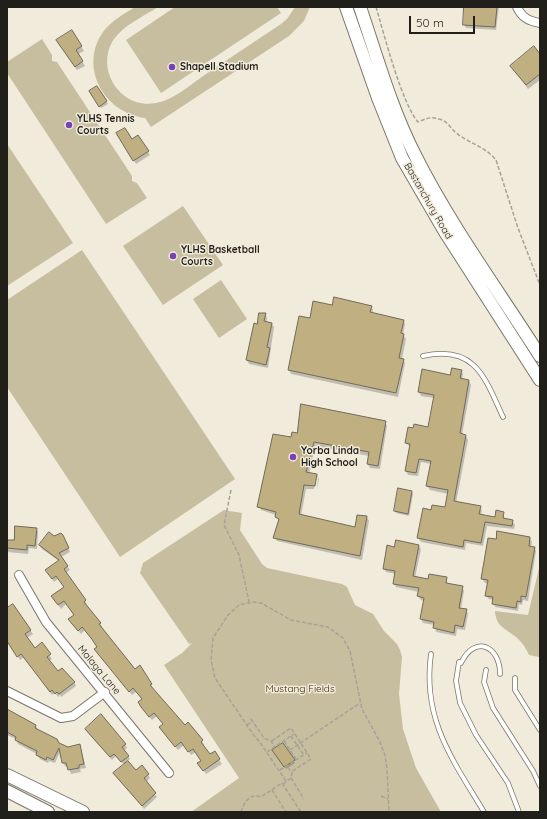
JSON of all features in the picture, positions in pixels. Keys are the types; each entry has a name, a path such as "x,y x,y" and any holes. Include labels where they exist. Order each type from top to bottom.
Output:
{"main road":[{"name":"Bastanchury Road","path":"346,7 368,72 392,135 415,182 445,232 540,380"},
{"name":"Bastanchury Road","path":"360,7 404,131 428,178 460,232 540,356"},
{"path":"368,72 378,81 396,130 401,132 404,131"},
{"path":"415,182 423,185 449,227 453,231 460,232"},
{"path":"7,775 83,812"},
{"path":"7,791 48,812"}],"street":[{"path":"518,7 522,16 540,23"},
{"name":"Malaga Lane","path":"19,575 46,622 105,692 169,773"},
{"path":"7,691 61,718 73,716 105,692"}],"lane":[{"path":"423,356 438,352 452,354 465,359 482,372 503,417"},
{"path":"500,674 500,664 488,648 478,645 471,648 460,663 456,682 460,703 476,735 508,783 519,812"},
{"path":"431,654 428,676 431,707 441,737 484,812"},
{"path":"486,670 484,682 493,708 533,771 540,786"},
{"path":"515,678 515,690 540,730"}],"path":[{"path":"376,7 400,81 414,117 418,122 429,117 438,118 446,122 456,132 491,154 496,160 518,228 540,285"},
{"path":"231,490 224,525 239,555 249,602"},
{"path":"286,781 215,678 210,660 213,638 220,627 234,609 249,602 261,603 285,618 298,622 322,625 339,633 350,651 360,703 385,755 389,812"},
{"path":"290,750 360,703"},
{"path":"247,726 252,720 263,738 272,741 275,747"},
{"path":"272,741 291,728 311,759 291,772"},
{"path":"267,752 294,734"},
{"path":"291,736 304,755"},
{"path":"259,741 263,738"},
{"path":"284,741 296,760"},
{"path":"280,771 307,753"},
{"path":"288,766 291,772 291,778 304,799"},
{"path":"241,812 246,801 250,798 255,796 261,797 291,778"},
{"path":"282,784 301,812"},
{"path":"272,790 286,812"},
{"path":"382,796 388,800"}],"green space":[{"path":"135,7 158,7 123,29 114,39 109,51 107,63 109,74 114,85 122,94 132,100 143,103 156,103 175,96 281,24 287,19 295,7 310,7 304,21 289,36 151,127 145,118 118,108 108,98 100,87 95,74 93,60 96,46 106,28"},
{"name":"Shapell Stadium","path":"175,7 277,7 281,13 161,93 126,40"},
{"name":"YLHS Tennis Courts","path":"42,39 52,55 52,61 57,62 132,176 132,181 137,183 147,198 106,224 7,73 7,62"},
{"path":"7,144 73,243 7,286"},
{"name":"YLHS Basketball Courts","path":"183,206 223,265 163,305 123,246"},
{"path":"82,250 235,479 120,557 7,387 7,300"},
{"path":"221,280 247,319 219,338 193,299"},
{"name":"Mustang Fields","path":"224,510 242,513 240,530 262,564 267,568 342,584 347,587 355,605 373,614 384,631 397,644 402,657 399,694 403,729 416,768 441,812 191,812 239,778 164,665 182,653 192,643 189,644 140,573 143,563"},
{"path":"540,564 539,657 529,655 520,641 499,624 495,611 528,615"}],"building":[{"path":"464,7 497,7 495,27 463,25"},
{"path":"72,30 82,46 76,50 83,61 75,67 56,40"},
{"path":"534,46 540,54 540,74 526,85 510,66"},
{"path":"97,86 107,101 99,107 89,91"},
{"path":"125,128 132,139 138,135 149,151 133,161 116,133"},
{"path":"334,297 372,306 370,312 404,320 401,333 404,334 399,358 404,359 396,393 288,370 299,316 310,318 313,301 332,305"},
{"path":"259,313 266,313 264,321 272,323 267,347 270,348 266,365 246,360 254,323 257,324"},
{"path":"452,368 462,370 460,378 469,380 460,433 466,435 454,501 481,506 479,514 495,517 496,510 504,512 503,518 513,520 512,526 485,522 481,543 464,540 463,547 417,538 423,508 431,510 432,505 445,507 448,490 426,486 431,461 419,459 416,473 405,471 410,444 405,443 408,427 413,428 414,424 428,427 434,395 418,392 422,369 450,375"},
{"path":"301,404 386,421 378,466 367,464 369,452 314,442 306,472 317,474 315,486 304,485 299,514 355,527 357,515 367,516 360,556 273,538 279,519 275,517 276,512 257,507 273,434 291,437 292,432 297,433"},
{"path":"398,488 412,491 408,514 394,511"},
{"path":"15,526 37,528 35,546 27,545 27,550 7,548 7,540 14,540"},
{"path":"497,531 530,537 529,546 535,547 526,597 521,596 521,602 517,601 516,608 492,604 493,597 485,596 488,580 481,579 488,538 496,539"},
{"path":"49,532 54,536 61,533 63,535 69,548 59,553 68,566 64,569 86,600 84,602 101,623 99,624 135,669 140,665 152,684 150,685 185,725 188,722 203,740 201,742 210,754 215,751 220,759 203,771 197,763 201,761 193,749 188,752 181,742 175,747 159,727 163,724 154,713 149,717 138,702 142,699 133,688 129,692 94,649 97,647 82,627 78,631 68,619 74,615 64,601 58,605 51,596 64,587 56,576 52,579 45,570 59,560 39,545"},
{"path":"396,540 419,545 413,576 428,579 429,574 447,577 446,583 463,586 459,608 467,609 463,627 455,625 454,633 433,628 434,622 420,619 424,598 417,596 419,588 393,584 395,571 383,569 387,545 394,547"},
{"path":"13,604 31,630 25,634 35,648 42,642 51,654 47,657 58,671 62,668 75,682 59,694 57,692 55,694 52,690 50,692 21,654 17,657 7,641 7,608"},
{"path":"7,709 36,725 35,728 57,739 59,743 68,747 80,744 84,764 79,765 79,768 68,770 66,763 62,763 59,748 53,760 47,757 46,760 36,755 37,751 15,740 16,737 7,732"},
{"path":"101,714 126,744 122,747 129,756 121,762 114,754 110,757 85,729"},
{"path":"283,743 295,760 284,767 272,750"},
{"path":"128,761 136,770 142,765 149,774 144,778 156,793 142,806 113,773"}],"place":[{"name":"Shapell Stadium","path":"172,67"},
{"name":"YLHS Tennis Courts","path":"69,125"},
{"name":"YLHS Basketball Courts","path":"173,256"},
{"name":"Yorba Linda High School","path":"293,457"}]}
